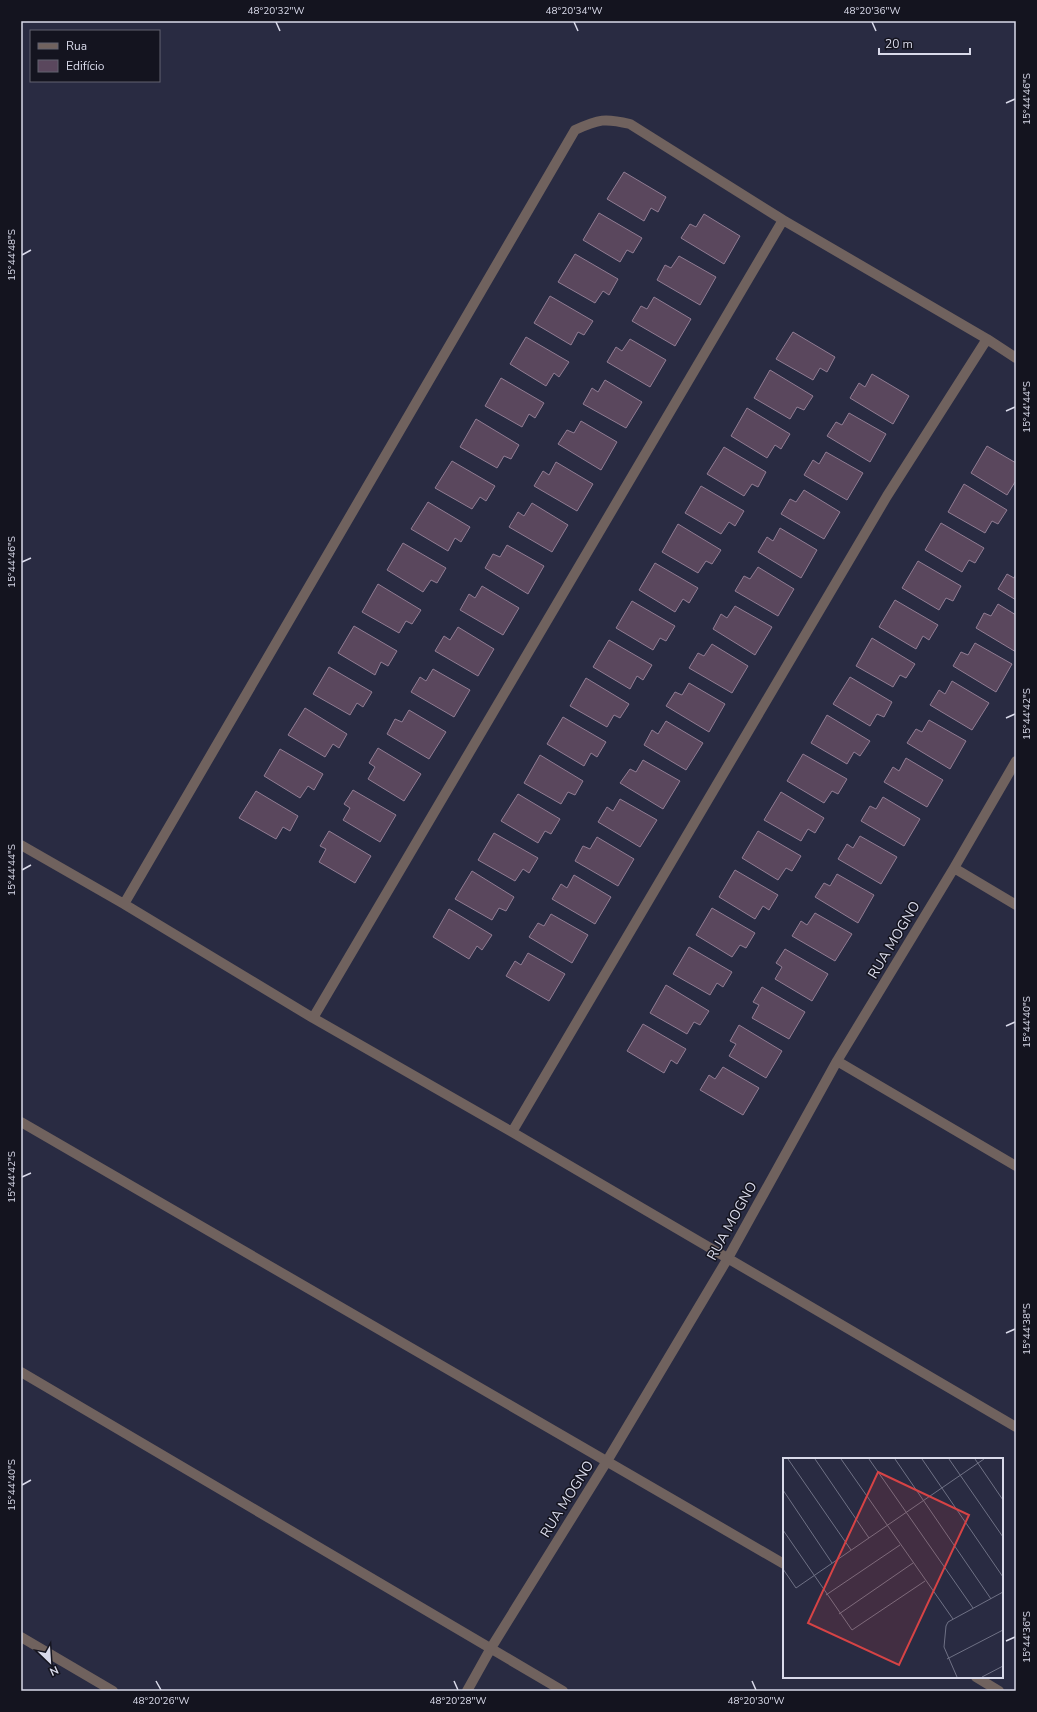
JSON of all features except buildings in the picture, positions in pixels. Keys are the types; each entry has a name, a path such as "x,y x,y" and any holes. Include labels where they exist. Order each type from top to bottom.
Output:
{"street":[{"path":"124,904 575,130 594,121 611,120 630,124 783,220 987,339 1016,358"},
{"path":"313,1018 783,220"},
{"path":"512,1132 887,496 987,339"},
{"name":"RUA MOGNO","path":"467,1691 491,1648 607,1460 728,1258 837,1061 954,868 1016,761"},
{"path":"21,845 124,904 313,1018 512,1132 1016,1427"},
{"path":"954,868 1016,905"},
{"path":"837,1061 1016,1166"},
{"path":"21,1122 607,1460 783,1563"},
{"path":"21,1372 563,1691"},
{"path":"21,1637 113,1691"},
{"path":"978,1678 999,1691"}]}
